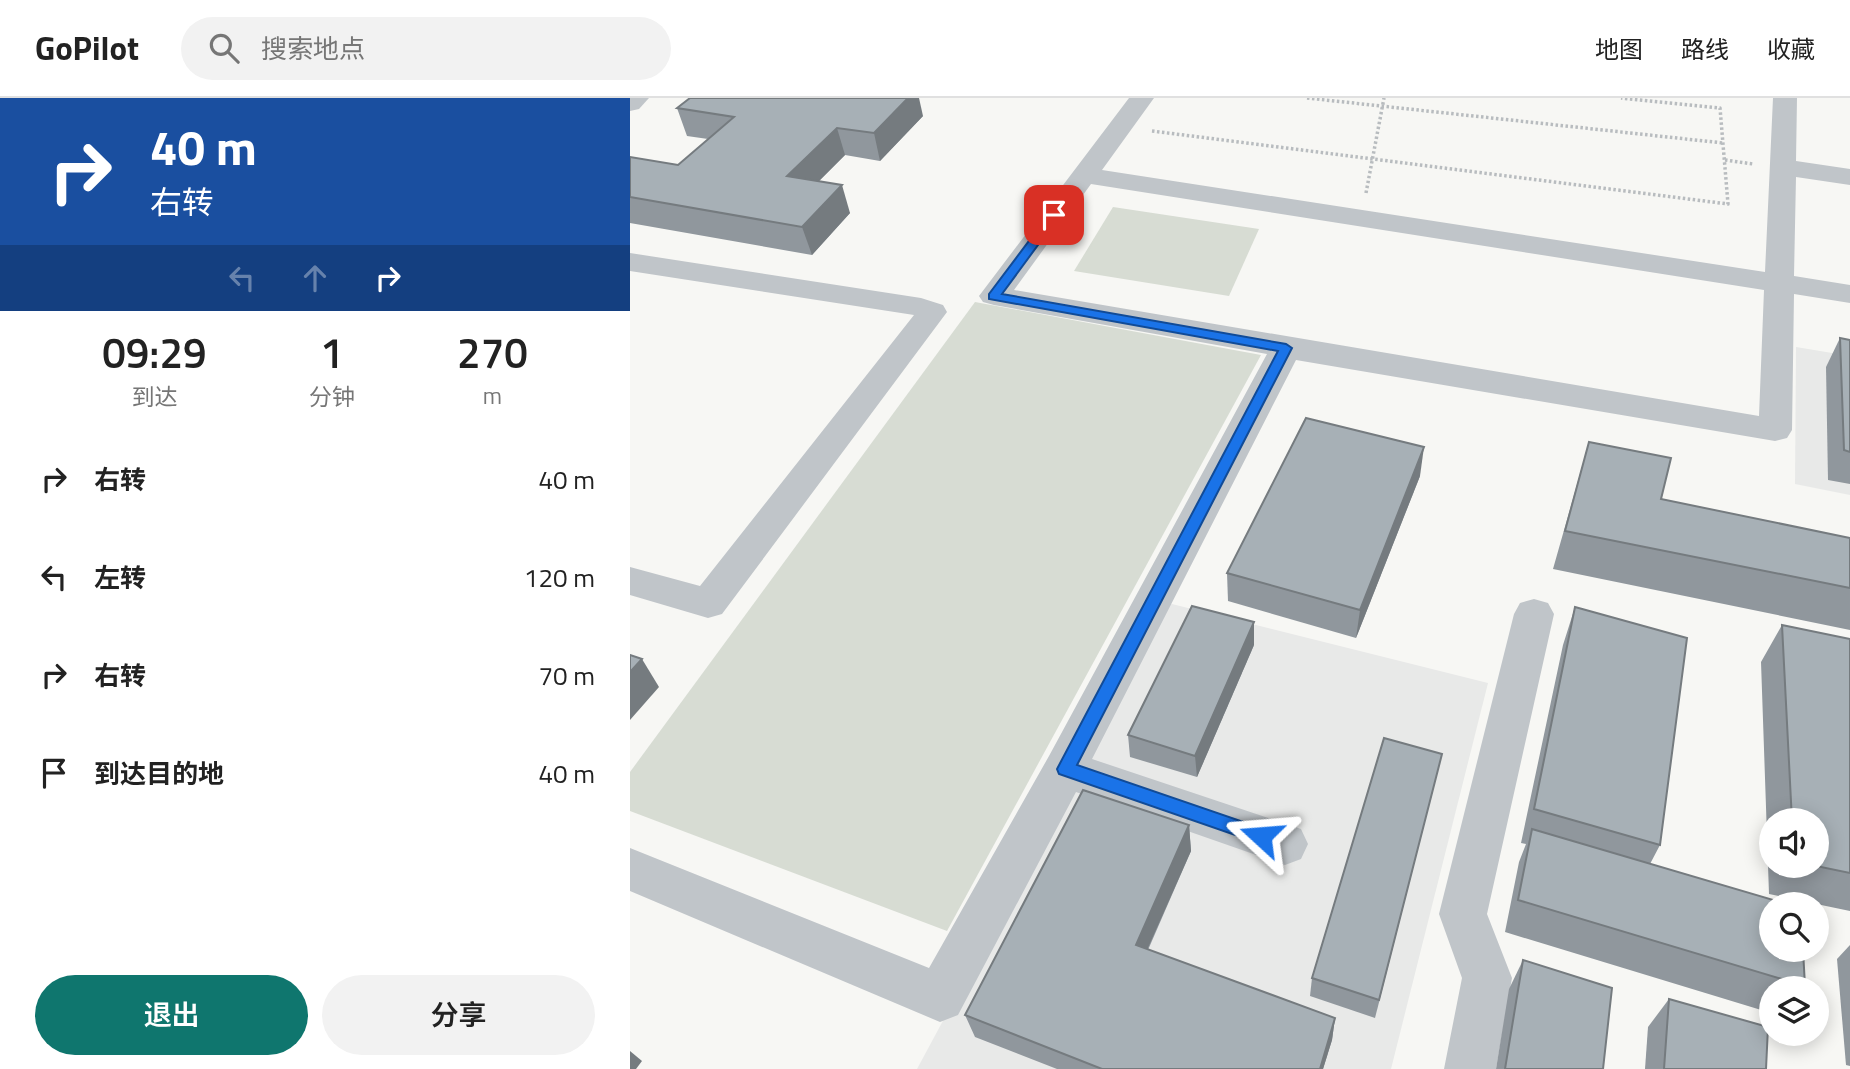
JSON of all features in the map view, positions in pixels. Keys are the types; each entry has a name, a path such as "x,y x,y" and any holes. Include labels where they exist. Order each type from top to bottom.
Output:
{"street":[{"path":"630,104 637,98"},
{"path":"1142,98 994,296 1775,430 1785,98"},
{"path":"1781,167 1850,177"},
{"path":"1084,175 1850,294"},
{"path":"630,262 921,307 932,312 708,603 630,581"},
{"path":"630,869 940,997 1066,769 1286,348"},
{"path":"1470,1069 1487,978 1463,914 1534,614"},
{"path":"1066,769 1285,844"}],"path":[{"path":"1307,98 1724,143"},
{"path":"1360,218 1384,98"},
{"path":"1120,127 1728,204 1720,108 1621,98"}],"shaded area":[{"path":"1113,207 1259,229 1229,296 1074,271"},
{"path":"975,302 1261,355 947,931 630,811 630,772"},
{"path":"1796,347 1850,356 1850,495 1795,484"},
{"path":"1168,603 1488,683 1391,1069 917,1069"}],"building":[{"path":"690,98 908,98 874,133 837,128 787,176 842,185 802,227 630,197 630,157 678,165 734,117 677,108"},
{"path":"1840,338 1850,340 1850,452 1844,450"},
{"path":"1306,418 1424,447 1360,610 1227,573"},
{"path":"1589,442 1671,458 1661,499 1850,538 1850,588 1565,531"},
{"path":"1192,606 1254,622 1195,756 1128,735"},
{"path":"1575,607 1687,638 1660,845 1534,809"},
{"path":"1782,625 1850,639 1850,873 1829,869 1829,808 1791,808"},
{"path":"630,655 642,659 630,672"},
{"path":"1384,738 1442,754 1379,1000 1312,978"},
{"path":"1083,790 1189,825 1136,945 1335,1018 1320,1069 1102,1069 965,1015"},
{"path":"1532,829 1759,896 1759,962 1804,962 1804,976 1772,976 1518,900"},
{"path":"1523,960 1612,988 1603,1069 1505,1069"},
{"path":"1669,999 1759,1024 1759,1046 1767,1046 1766,1069 1664,1069"}],"route":[{"path":"1054,215 994,296 1286,348 1066,769 1261,836"}]}
